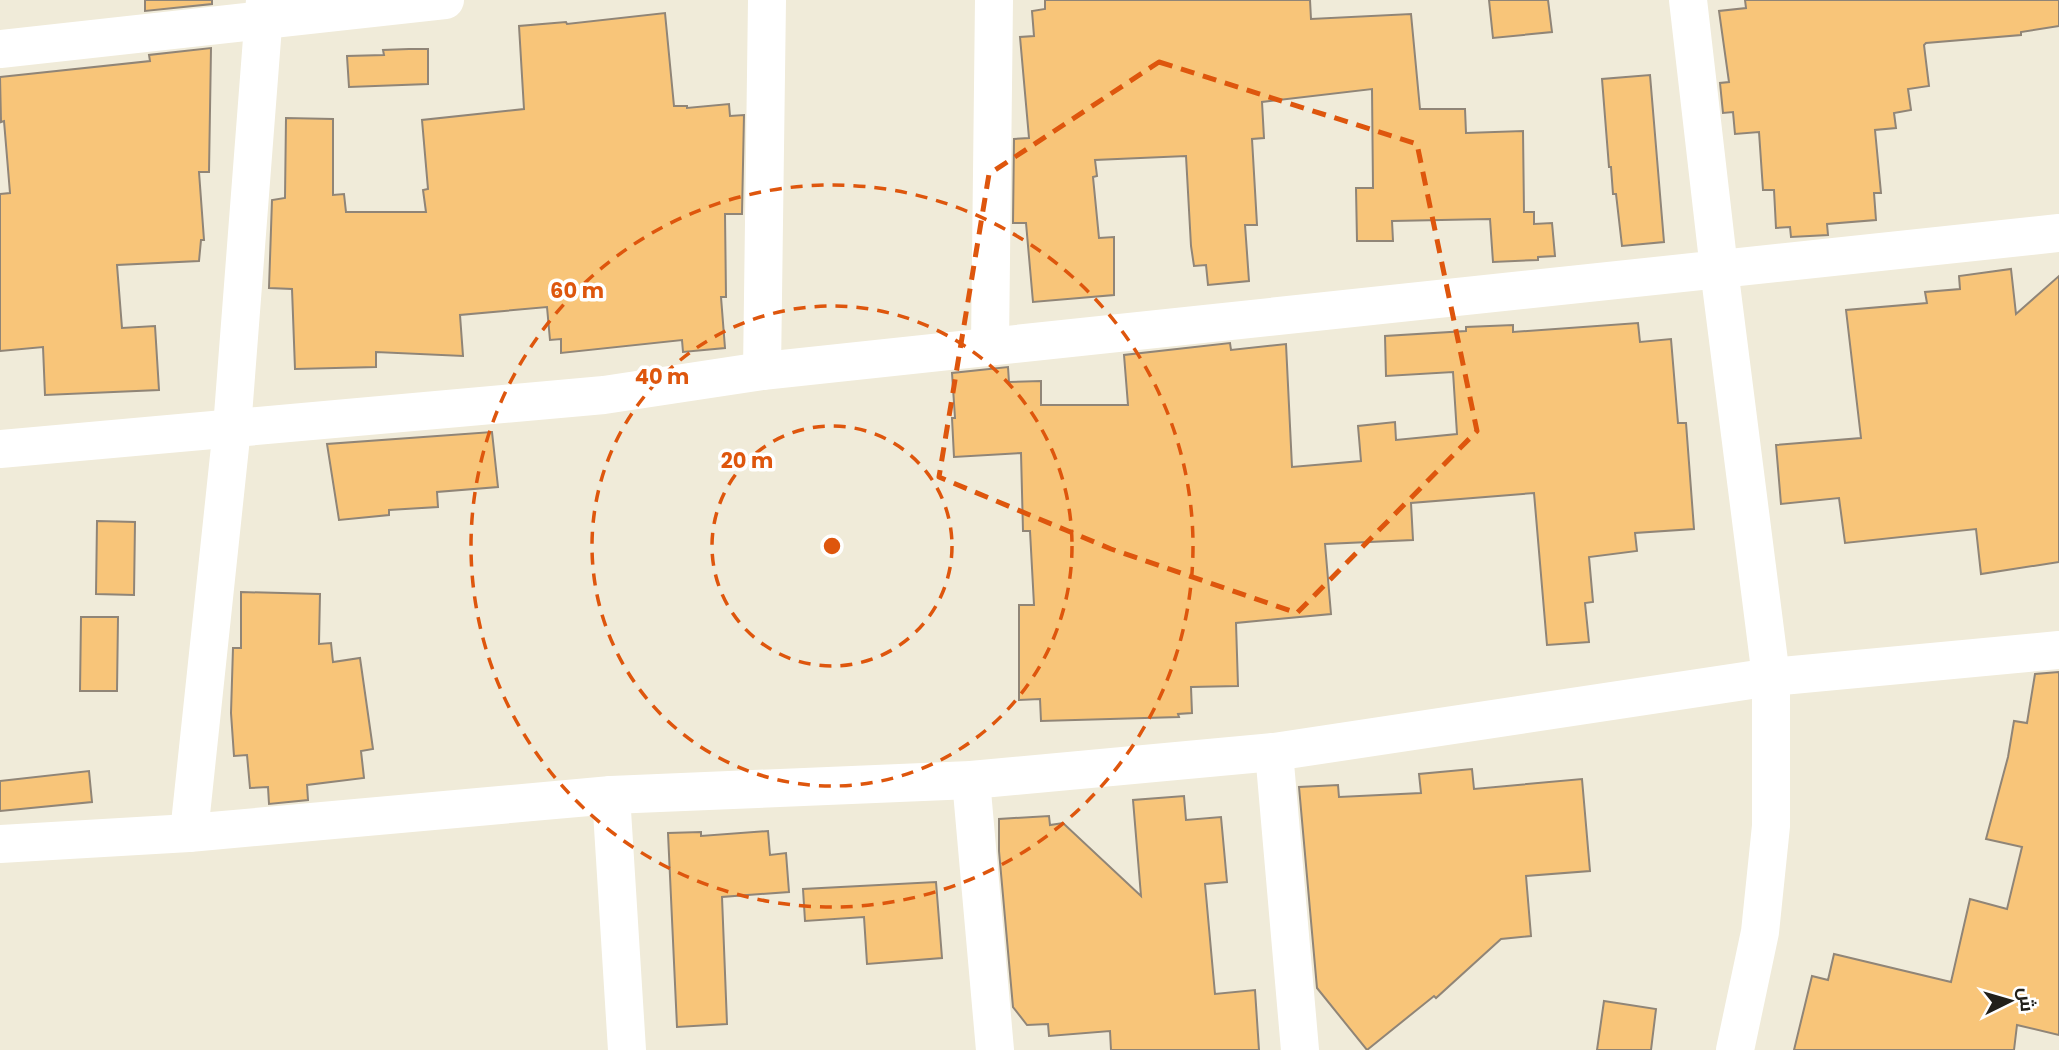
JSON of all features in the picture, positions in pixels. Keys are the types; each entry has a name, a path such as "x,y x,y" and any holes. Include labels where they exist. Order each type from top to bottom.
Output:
{"street":[{"path":"0,48 264,10 445,0"},
{"path":"762,372 767,0"},
{"path":"990,346 994,0"},
{"path":"1688,0 1771,677 1771,826 1760,932 1735,1050"},
{"path":"189,833 232,428 264,10"},
{"path":"0,449 604,395 762,372 990,346 2059,233"},
{"path":"0,844 189,833 611,795 971,780 1274,752 1771,677 2059,650"},
{"path":"1274,752 1300,1050"},
{"path":"971,780 995,1050"},
{"path":"611,795 627,1050"}],"highlighted area":[{"path":"1159,62 1417,144 1477,431 1297,613 1111,549 939,477 989,174"}],"building":[{"path":"145,0 212,0 212,4 145,11"},
{"path":"1045,0 1310,0 1311,19 1411,14 1420,109 1465,109 1466,133 1523,131 1524,212 1534,212 1534,224 1552,223 1555,256 1538,257 1538,260 1493,262 1490,219 1392,221 1393,241 1357,241 1356,188 1373,188 1372,89 1262,102 1264,138 1252,139 1257,225 1245,225 1249,281 1208,285 1206,265 1194,266 1186,156 1095,160 1097,176 1093,177 1099,238 1114,237 1114,295 1033,302 1026,223 1013,223 1014,139 1029,138 1020,37 1034,36 1032,11 1045,9"},
{"path":"1489,0 1548,0 1552,32 1493,38"},
{"path":"1745,0 2059,0 2059,26 2021,32 2021,35 1926,43 1924,45 1929,86 1908,89 1911,110 1894,113 1896,128 1875,130 1881,193 1874,193 1876,220 1827,224 1828,235 1791,237 1790,227 1776,228 1774,190 1763,190 1759,132 1735,134 1733,112 1723,113 1720,83 1729,82 1719,11 1746,8"},
{"path":"665,13 674,106 687,108 729,104 730,116 744,115 742,214 725,214 726,297 721,297 725,348 683,352 682,340 561,353 561,339 550,340 547,307 460,315 463,356 376,352 376,367 295,369 292,289 269,288 272,200 285,198 286,118 333,119 333,195 344,194 346,212 426,212 423,190 428,189 422,120 524,109 519,26 567,24"},
{"path":"211,48 209,172 199,172 204,240 201,240 199,261 117,265 122,328 155,326 159,390 45,395 43,347 0,351 0,194 10,193 4,121 1,122 0,77 150,61 149,55"},
{"path":"428,49 428,84 349,87 347,56 384,55 383,50"},
{"path":"1650,75 1664,242 1622,246 1616,194 1613,194 1609,167 1602,79"},
{"path":"2011,269 2016,314 2059,276 2059,562 1981,574 1976,529 1845,543 1839,498 1781,504 1776,445 1861,438 1846,310 1927,303 1925,292 1960,289 1959,276"},
{"path":"1638,323 1640,342 1671,339 1678,423 1686,423 1694,529 1635,533 1637,551 1589,557 1593,602 1585,603 1589,642 1547,645 1534,493 1411,503 1413,540 1325,544 1331,614 1236,623 1238,686 1191,687 1192,713 1178,714 1179,717 1041,721 1040,699 1019,700 1019,605 1034,605 1030,531 1023,531 1021,453 954,457 952,373 1008,367 1009,382 1041,381 1041,405 1128,405 1124,355 1230,343 1231,350 1286,344 1292,467 1361,461 1358,426 1395,422 1396,440 1457,434 1453,372 1386,376 1385,336 1466,331 1466,327 1513,325 1513,332"},
{"path":"492,432 498,487 437,492 438,507 389,510 389,515 339,520 327,444"},
{"path":"97,521 135,522 134,595 96,594"},
{"path":"241,592 320,594 319,644 331,643 333,662 360,658 373,749 361,751 364,778 307,785 308,800 269,804 268,787 250,788 247,755 234,756 231,713 233,648 241,648"},
{"path":"81,617 118,617 117,691 80,691"},
{"path":"2059,672 2059,1035 2017,1025 2014,1050 1794,1050 1812,976 1828,980 1834,954 1951,982 1970,899 2007,909 2022,847 1986,839 2008,757 2014,721 2027,723 2035,674"},
{"path":"1472,769 1474,789 1582,779 1590,871 1526,876 1531,936 1501,939 1436,998 1434,996 1367,1050 1317,988 1299,787 1338,785 1339,797 1421,793 1419,774"},
{"path":"89,771 92,802 0,811 0,781"},
{"path":"1184,796 1186,820 1221,817 1227,882 1205,884 1215,994 1255,990 1259,1050 1111,1050 1110,1031 1049,1036 1048,1024 1027,1025 1013,1007 999,851 999,819 1049,816 1050,825 1063,823 1141,896 1133,800"},
{"path":"768,831 770,855 786,853 789,892 722,897 727,1024 677,1027 668,833 701,832 701,836"},
{"path":"936,882 942,958 867,964 864,917 805,921 803,889"},
{"path":"1604,1001 1656,1009 1651,1050 1597,1050"}]}
